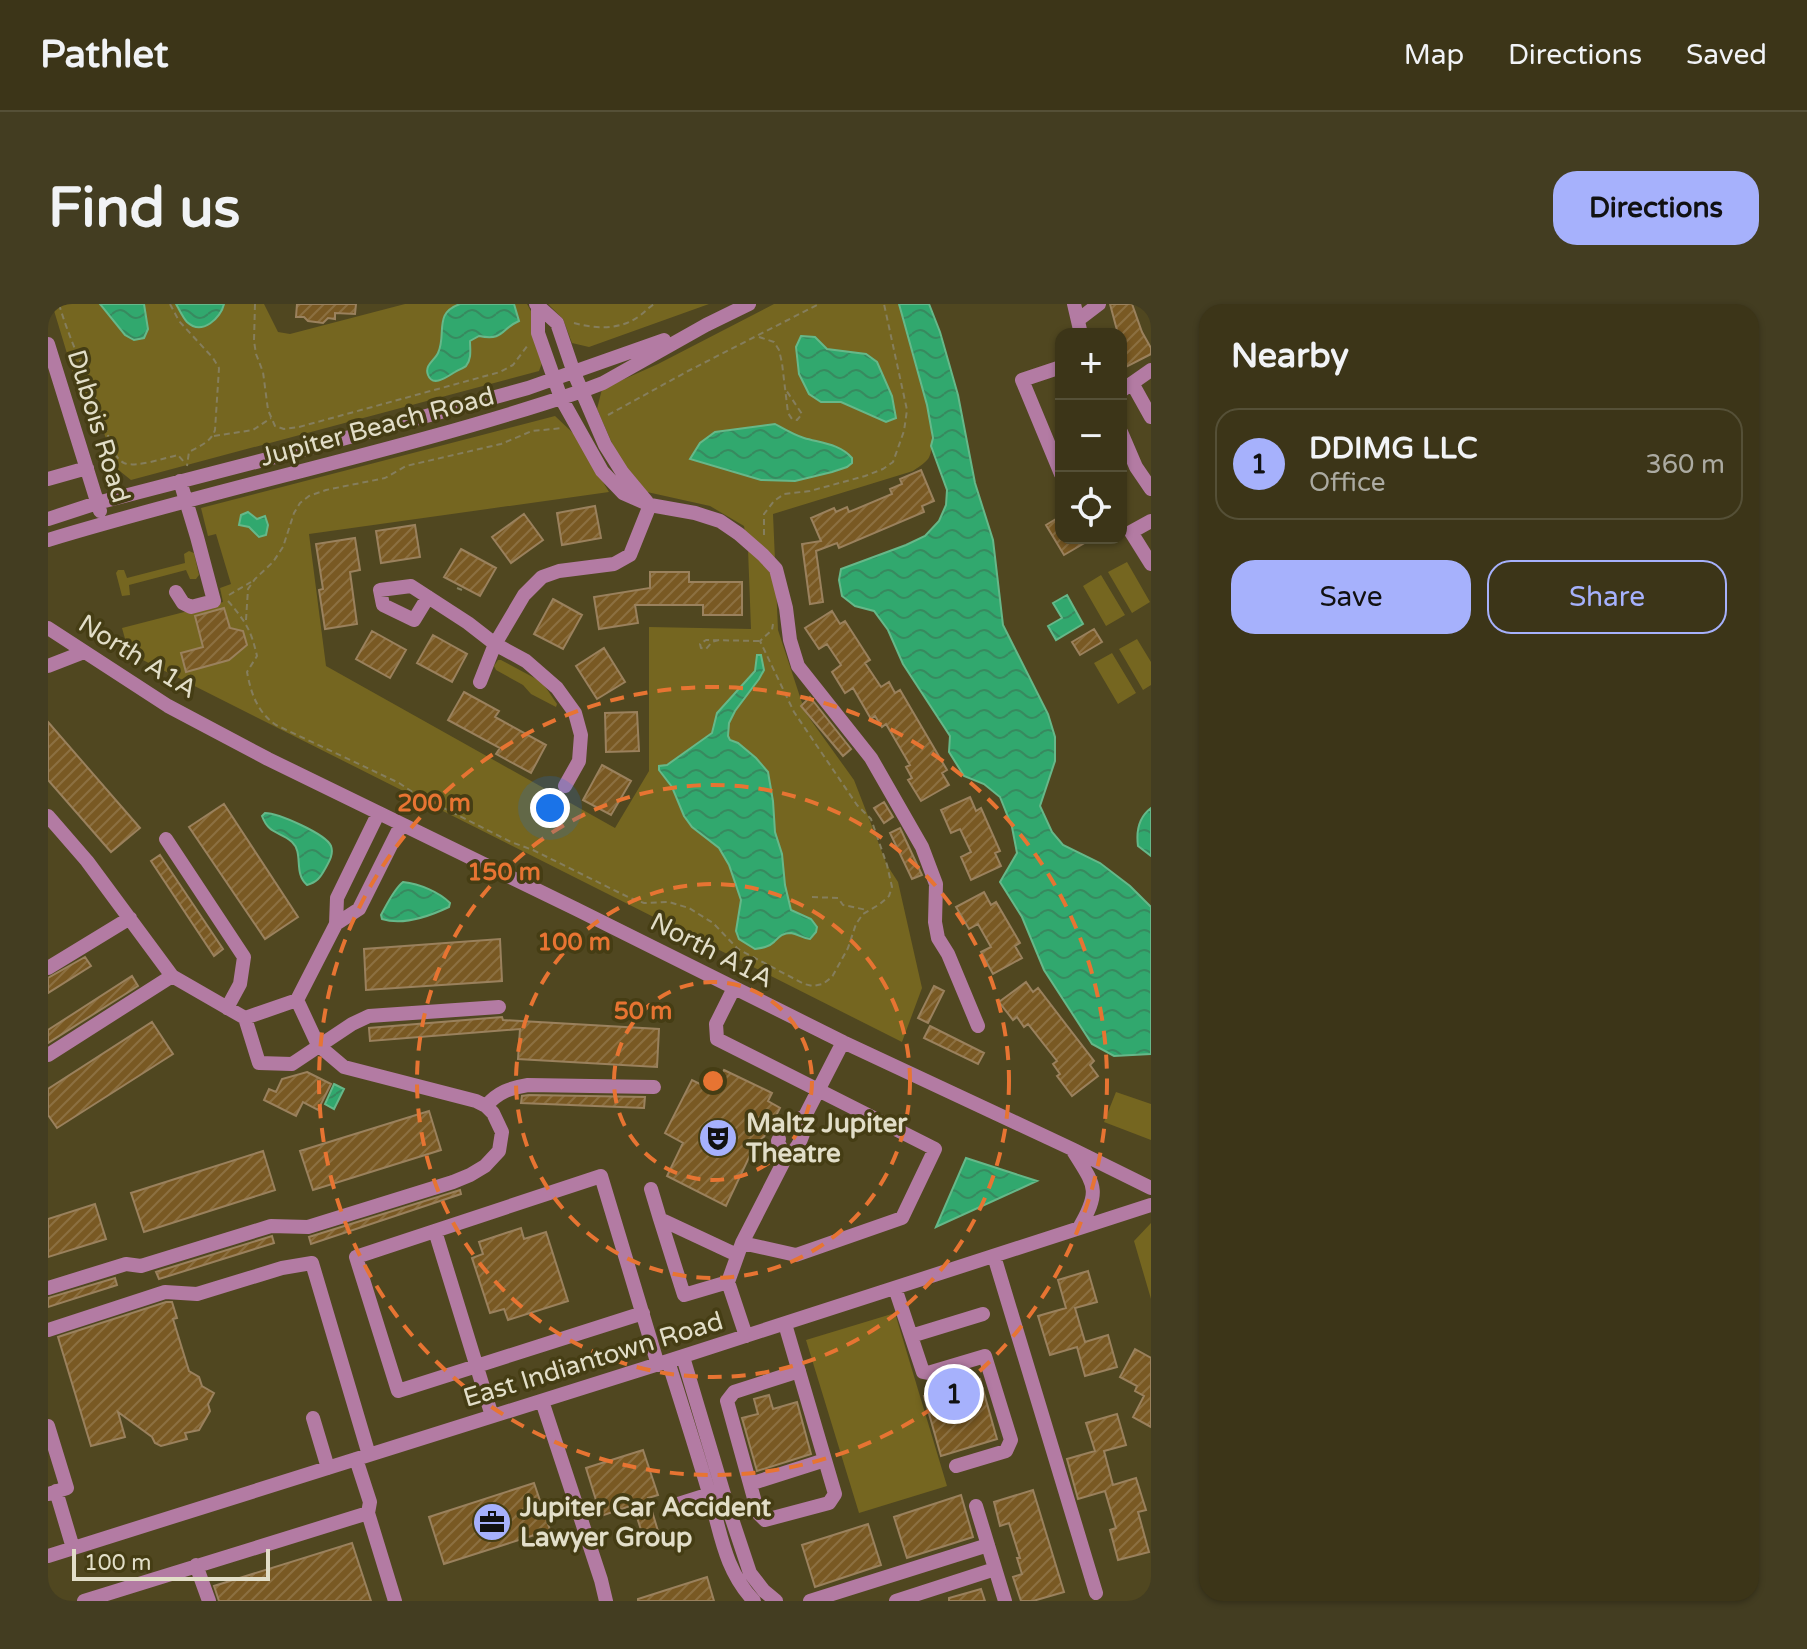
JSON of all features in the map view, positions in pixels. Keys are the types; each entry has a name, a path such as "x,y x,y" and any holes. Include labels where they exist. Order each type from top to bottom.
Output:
{"street":[{"name":"Jupiter Beach Road","path":"48,540 431,437 582,391 603,383 749,304"},
{"path":"1074,304 1080,327"},
{"path":"1080,327 1099,304"},
{"path":"537,305 557,323 574,373 605,445 622,472 650,505"},
{"path":"537,305 538,333 561,398 602,471 623,493 650,505 720,521 739,534 776,569 798,666 871,758 922,847 936,884 935,922 938,938 948,954 978,1026"},
{"name":"Jupiter Beach Road","path":"48,519 555,379 706,325"},
{"name":"Dubois Road","path":"48,344 104,523"},
{"path":"1055,369 1022,380 1060,472"},
{"path":"1127,386 1151,370"},
{"path":"1127,388 1151,417"},
{"path":"1127,446 1151,489"},
{"path":"1127,469 1135,464"},
{"path":"48,479 87,468"},
{"path":"176,592 183,603 191,607 214,601 180,481"},
{"path":"480,682 495,644 524,595 542,577 559,571 614,564 630,555 650,505"},
{"path":"1151,521 1131,532 1151,564"},
{"path":"428,597 495,644 526,661 557,688 575,713 581,735 579,761 565,786"},
{"name":"North A1A","path":"48,628 168,706 268,759 843,1042 1151,1188"},
{"path":"48,666 84,652"},
{"path":"245,1018 297,1000 336,924 337,898 378,814"},
{"path":"48,816 87,861 172,976 245,1018 259,1063 292,1064 369,1016 499,1007"},
{"path":"336,924 359,909 401,825"},
{"path":"166,839 244,957 240,984 227,1008"},
{"path":"48,968 130,918"},
{"path":"48,1055 172,976"},
{"path":"660,1219 739,1249 796,1255 902,1218 935,1149 717,1039 716,1024 734,988"},
{"path":"48,1288 126,1264 141,1266 271,1226 308,1227 453,1182 485,1166 499,1151 502,1132 486,1106 344,1067 318,1045 297,1000"},
{"path":"746,1336 728,1282 739,1249 785,1159 793,1153 806,1129 805,1116 843,1042"},
{"path":"486,1106 494,1096 510,1088 528,1085 654,1087"},
{"path":"785,1159 778,1141 788,1124 805,1116"},
{"path":"1072,1149 1088,1176 1094,1197 1079,1228"},
{"path":"643,1313 398,1391 356,1257 601,1176 643,1313 670,1361 726,1501 750,1573 776,1601"},
{"path":"651,1189 684,1295 728,1282"},
{"name":"East Indiantown Road","path":"48,1556 670,1361 1151,1205"},
{"path":"435,1231 492,1416"},
{"path":"994,1256 1096,1593"},
{"path":"48,1330 165,1292 197,1294 282,1268 312,1263 363,1457 370,1502 368,1513 395,1601"},
{"path":"895,1288 923,1372 985,1356 1011,1440 1006,1451 956,1466"},
{"path":"911,1336 983,1314"},
{"path":"785,1324 799,1371 835,1494 829,1503 765,1520 758,1513 727,1401 734,1392 799,1371"},
{"path":"670,1361 727,1562 754,1601"},
{"path":"542,1401 606,1601"},
{"path":"313,1418 328,1468"},
{"path":"48,1426 67,1488 52,1492 73,1548"},
{"path":"750,1484 825,1460"},
{"path":"672,1506 710,1494"},
{"path":"976,1506 1005,1601"},
{"path":"84,1601 368,1513"},
{"path":"819,1600 988,1545"},
{"path":"196,1565 209,1601"},
{"path":"896,1601 995,1569"}],"path":[{"path":"59,304 114,451 121,462 132,465 178,455 186,464 189,452 207,442 215,430 219,368 179,321 170,304"},
{"path":"255,304 254,341 263,372 268,410 275,426 284,429 500,372 513,365 538,333"},
{"path":"557,323 565,321 600,328 621,325 637,318 654,304"},
{"path":"594,419 819,304"},
{"path":"763,555 764,514 774,501 784,494 810,491 865,476 893,462 904,431 907,410 884,304"},
{"path":"757,337 774,342 779,350 788,413 792,419 800,419 802,414 786,390"},
{"path":"213,436 253,430 271,418"},
{"path":"224,597 255,579 273,562 283,547 294,513 309,496 385,478 406,466 501,444 532,431 557,430 575,424"},
{"path":"255,579 248,589 246,621 257,656 247,672 254,699 268,720 630,898 644,903 669,902 689,908 713,923 738,949 813,986 823,984 832,977 848,948 856,924 863,914 889,896 892,887 871,819 857,805 794,712 760,641"},
{"path":"457,588 462,590"},
{"path":"719,640 760,641 772,630 774,617"},
{"path":"812,897 838,898 843,905 869,911"}],"shaded area":[{"path":"52,304 264,304 278,332 290,334 405,304 527,304 532,313 542,363 539,371 131,480 116,468 101,424 89,426"},
{"path":"548,304 709,304 589,347 572,343 563,319"},
{"path":"774,304 899,304 928,407 932,447 928,459 913,471 773,514 778,630 805,712 854,780 887,865 898,882 922,988 902,1042 129,653 122,628 223,602 220,588 231,584 216,534 208,536 201,508 555,416 574,434 609,492 309,534 326,666 615,828 649,771 649,627 751,629 748,549 744,526 710,506 647,492 619,459 597,409 602,389"},
{"path":"189,551 194,553 199,575 196,579 190,579 186,570 129,585 130,595 122,596 116,573 118,570 124,570 127,578 185,563 184,554"},
{"path":"1127,562 1150,602 1132,613 1108,572"},
{"path":"1101,575 1125,615 1106,626 1083,586"},
{"path":"1137,639 1151,662 1151,685 1143,690 1119,649"},
{"path":"1112,653 1136,693 1118,704 1094,663"},
{"path":"498,660 542,682 556,707 496,670 494,666"},
{"path":"1116,1092 1151,1104 1151,1140 1104,1122"},
{"path":"1151,1223 1151,1299 1134,1241"},
{"path":"895,1313 947,1486 859,1513 806,1340"}],"water":[{"path":"100,304 144,304 148,329 144,338 134,340 125,335"},
{"path":"176,304 224,304 215,320 199,327 187,322"},
{"path":"460,304 514,304 519,321 498,336 479,336 470,341 470,357 466,366 433,381 427,368 437,356 444,318 446,313"},
{"path":"899,304 929,304 940,332 958,395 975,483 993,540 1003,625 1048,714 1055,737 1055,761 1040,806 1052,832 1063,845 1100,863 1151,907 1151,1054 1114,1056 1092,1044 1044,970 1022,917 1000,882 1017,853 1012,827 1000,797 984,784 964,776 949,752 950,736 903,664 888,630 874,611 855,606 842,596 839,580 841,569 925,536 939,521 946,505 947,490 931,446 933,438 927,405"},
{"path":"801,336 815,337 827,349 866,354 877,362 892,396 896,418 886,422 841,402 821,402 809,394 799,374 796,347"},
{"path":"775,424 800,437 842,450 852,458 852,463 832,472 795,481 761,480 690,459 700,443 715,432"},
{"path":"248,512 257,519 265,516 268,525 266,535 259,537 249,527 239,525 241,515"},
{"path":"1067,595 1083,624 1056,640 1048,626 1062,618 1053,603"},
{"path":"757,655 761,655 764,670 735,711 729,723 728,736 768,772 775,832 782,854 791,910 811,919 817,927 810,939 788,933 770,945 755,949 739,939 736,931 741,900 729,865 719,848 692,827 684,816 659,766 667,765 712,733 717,713 755,671"},
{"path":"1151,808 1151,856 1138,846 1137,840 1141,820"},
{"path":"265,813 301,825 331,846 329,861 316,881 307,885 303,880 296,847 268,827 262,816"},
{"path":"403,882 435,892 450,903 449,907 408,921 382,919 388,902"},
{"path":"334,1084 344,1089 334,1109 325,1104"},
{"path":"966,1158 1037,1181 936,1227"}],"building":[{"path":"297,304 356,304 355,314 335,313 335,319 328,318 323,323 296,317"},
{"path":"1110,304 1132,304 1151,354 1127,366 1127,328 1116,328"},
{"path":"921,470 934,501 922,506 924,512 839,548 837,543 816,551 823,602 810,604 802,544 821,541 811,518 834,508 836,512 847,507 849,512 892,494 890,489 902,484 900,479"},
{"path":"595,506 601,538 562,545 557,513"},
{"path":"524,514 543,540 511,563 492,537"},
{"path":"1055,520 1055,540 1046,525"},
{"path":"415,525 420,557 381,563 376,531"},
{"path":"355,538 360,570 350,572 357,624 325,629 316,544"},
{"path":"1057,544 1083,544 1064,555"},
{"path":"461,549 496,568 480,596 444,577"},
{"path":"650,572 689,572 689,582 742,582 742,615 703,615 703,605 635,605 638,623 599,629 594,597 650,588"},
{"path":"553,599 582,615 563,649 534,634"},
{"path":"224,608 230,628 243,631 247,645 229,660 186,672 181,653 203,647 195,616"},
{"path":"832,611 840,624 845,621 870,660 865,663 881,687 889,682 895,693 900,690 947,770 942,773 949,785 921,801 908,780 912,778 906,767 910,765 886,724 882,727 875,716 871,719 853,688 845,693 832,672 841,665 827,644 819,649 805,628"},
{"path":"1094,629 1102,642 1080,655 1072,642"},
{"path":"372,631 406,650 390,678 356,659"},
{"path":"433,635 467,654 452,682 417,663"},
{"path":"604,648 625,682 597,699 576,666"},
{"path":"464,692 499,711 495,717 546,745 531,773 496,754 500,748 448,720"},
{"path":"810,697 851,749 843,756 801,706"},
{"path":"637,712 639,751 606,752 605,713"},
{"path":"48,722 140,828 111,852 48,780"},
{"path":"602,765 631,781 611,815 583,800"},
{"path":"970,797 976,811 981,808 1000,851 995,853 1001,866 971,880 961,857 971,852 960,829 951,833 941,810"},
{"path":"884,802 893,817 884,823 874,808"},
{"path":"224,804 298,917 265,939 189,827"},
{"path":"900,828 922,875 912,879 890,833"},
{"path":"160,855 223,949 214,956 151,861"},
{"path":"984,892 991,905 996,902 1020,943 1015,946 1022,958 993,974 981,952 991,947 978,924 969,929 956,907"},
{"path":"500,939 502,981 366,990 364,949"},
{"path":"85,957 91,966 48,993 48,978"},
{"path":"132,976 138,986 48,1043 48,1030"},
{"path":"1026,982 1033,992 1038,988 1094,1061 1090,1065 1098,1076 1072,1096 1057,1076 1060,1074 1053,1064 1057,1061 1028,1024 1024,1027 1017,1017 1013,1020 999,1002"},
{"path":"934,986 944,991 928,1023 918,1018"},
{"path":"502,1017 503,1020 659,1029 657,1067 518,1059 520,1029 370,1041 369,1028"},
{"path":"152,1022 173,1054 57,1128 48,1115 48,1089"},
{"path":"930,1026 984,1053 978,1064 924,1038"},
{"name":"Maltz Jupiter Theatre","path":"724,1070 772,1093 768,1101 780,1108 767,1133 752,1151 726,1206 667,1176 683,1143 665,1133 692,1080 704,1086 711,1072 721,1077"},
{"path":"307,1072 331,1084 318,1110 303,1102 296,1116 264,1100 269,1089 276,1092 282,1079"},
{"path":"522,1096 645,1097 644,1108 521,1103"},
{"path":"429,1111 441,1150 313,1190 300,1151"},
{"path":"263,1151 275,1190 144,1232 131,1193"},
{"path":"460,1190 461,1194 311,1244 309,1237"},
{"path":"95,1204 106,1239 48,1257 48,1219"},
{"path":"521,1228 524,1239 546,1232 568,1301 508,1320 504,1309 490,1313 472,1258 483,1254 479,1242"},
{"path":"272,1236 274,1243 159,1279 156,1272"},
{"path":"1088,1271 1097,1302 1075,1308 1085,1342 1108,1335 1117,1367 1085,1376 1077,1347 1050,1355 1038,1316 1066,1308 1058,1280"},
{"path":"115,1278 117,1285 48,1307 48,1298"},
{"path":"172,1302 177,1318 173,1319 189,1371 199,1377 202,1386 214,1393 208,1404 210,1411 199,1430 185,1433 187,1439 161,1446 118,1412 125,1437 91,1446 58,1337"},
{"path":"1135,1349 1151,1358 1151,1427 1133,1417 1144,1396 1135,1391 1137,1386 1120,1377"},
{"path":"962,1378 964,1384 980,1379 997,1439 941,1456 924,1396 954,1387 952,1381"},
{"path":"769,1395 773,1409 797,1402 811,1454 757,1471 742,1418 758,1414 754,1399"},
{"path":"1117,1414 1126,1445 1104,1451 1113,1485 1136,1478 1146,1510 1138,1512 1149,1552 1118,1560 1110,1530 1116,1528 1105,1491 1078,1499 1067,1459 1095,1451 1086,1423"},
{"path":"643,1450 658,1495 648,1498 658,1531 643,1536 633,1505 601,1516 586,1468"},
{"path":"534,1483 550,1530 444,1564 429,1517"},
{"path":"1033,1490 1064,1592 1033,1601 1021,1601 1013,1577 1022,1574 1017,1558 1020,1558 1009,1523 1000,1526 994,1502"},
{"path":"961,1495 973,1537 907,1558 894,1517"},
{"path":"868,1524 881,1565 815,1587 802,1545"},
{"path":"352,1543 371,1601 219,1601 214,1586"},
{"path":"707,1577 714,1601 638,1601 638,1599"},
{"path":"981,1589 985,1601 949,1601 949,1598"}],"place":[{"name":"Maltz Jupiter Theatre","path":"718,1138"},
{"name":"DDIMG LLC","path":"954,1394"},
{"name":"Jupiter Car Accident Lawyer Group","path":"492,1522"}]}
